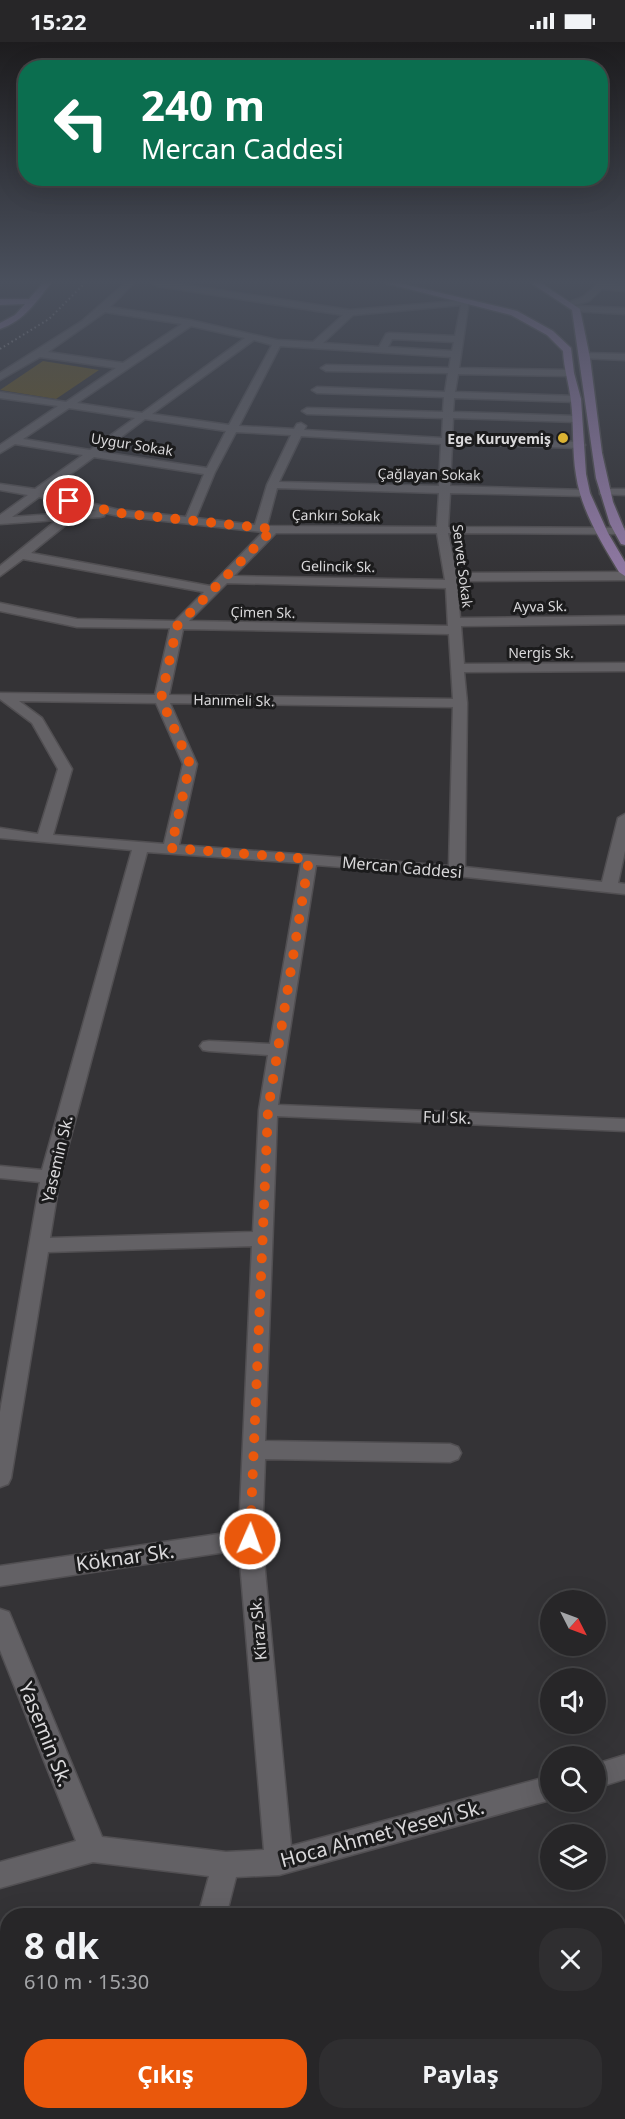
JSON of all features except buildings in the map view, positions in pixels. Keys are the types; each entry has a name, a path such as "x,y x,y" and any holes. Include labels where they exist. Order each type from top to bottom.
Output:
{"main road":[{"path":"571,380 576,399 581,474 585,493 625,574"},
{"path":"588,380 604,492 624,535"}],"street":[{"path":"0,450 103,380"},
{"path":"0,521 192,380"},
{"path":"190,520 210,472 259,380"},
{"path":"171,848 190,764 161,699 177,626 224,579 267,529 272,485 321,380"},
{"name":"Servet Sokak","path":"452,380 449,396 442,532 451,580 460,703 457,871"},
{"path":"317,390 576,399"},
{"path":"0,395 234,429 448,441 580,445"},
{"path":"307,411 576,419"},
{"name":"Uygur Sokak","path":"13,441 210,472"},
{"name":"Çağlayan Sokak","path":"272,485 585,493"},
{"name":"Çankırı Sokak","path":"0,487 37,493 119,513 267,529 624,535"},
{"path":"604,492 625,492"},
{"path":"0,572 85,504"},
{"path":"0,521 119,513"},
{"path":"21,555 212,590"},
{"name":"Gelincik Sk.","path":"224,579 451,580 625,574"},
{"name":"Çimen Sk.","path":"0,607 77,623 177,626 455,626"},
{"name":"Ayva Sk.","path":"455,626 625,620"},
{"name":"Nergis Sk.","path":"458,668 625,667"},
{"name":"Hanımeli Sk.","path":"6,700 161,699 460,703"},
{"path":"6,700 37,721 65,769 44,838"},
{"path":"617,888 625,818"},
{"name":"Mercan Caddesi","path":"0,833 457,871 617,888"},
{"name":"Yasemin Sk.","path":"0,1478 50,1177 141,846"},
{"name":"Kiraz Sk.","path":"279,1862 250,1539 268,1110 309,859"},
{"path":"209,1046 278,1050"},
{"name":"Ful Sk.","path":"268,1110 625,1125"},
{"path":"0,1172 50,1177"},
{"path":"39,1245 263,1239"},
{"path":"254,1450 450,1453"},
{"name":"Köknar Sk.","path":"0,1576 250,1539"},
{"name":"Yasemin Sk.","path":"0,1619 93,1849"},
{"path":"606,1773 625,1767"},
{"name":"Hoca Ahmet Yesevi Sk.","path":"0,1875 93,1849 226,1865 279,1862 540,1791"},
{"path":"214,1908 226,1865"}],"shaded area":[{"path":"15,380 84,380 56,399 0,390"}],"place":[{"name":"Ege Kuruyemiş","path":"563,438"}],"route":[{"path":"69,501 119,513 273,529 177,626 161,699 190,764 171,848 309,859 268,1110 250,1539"}]}
